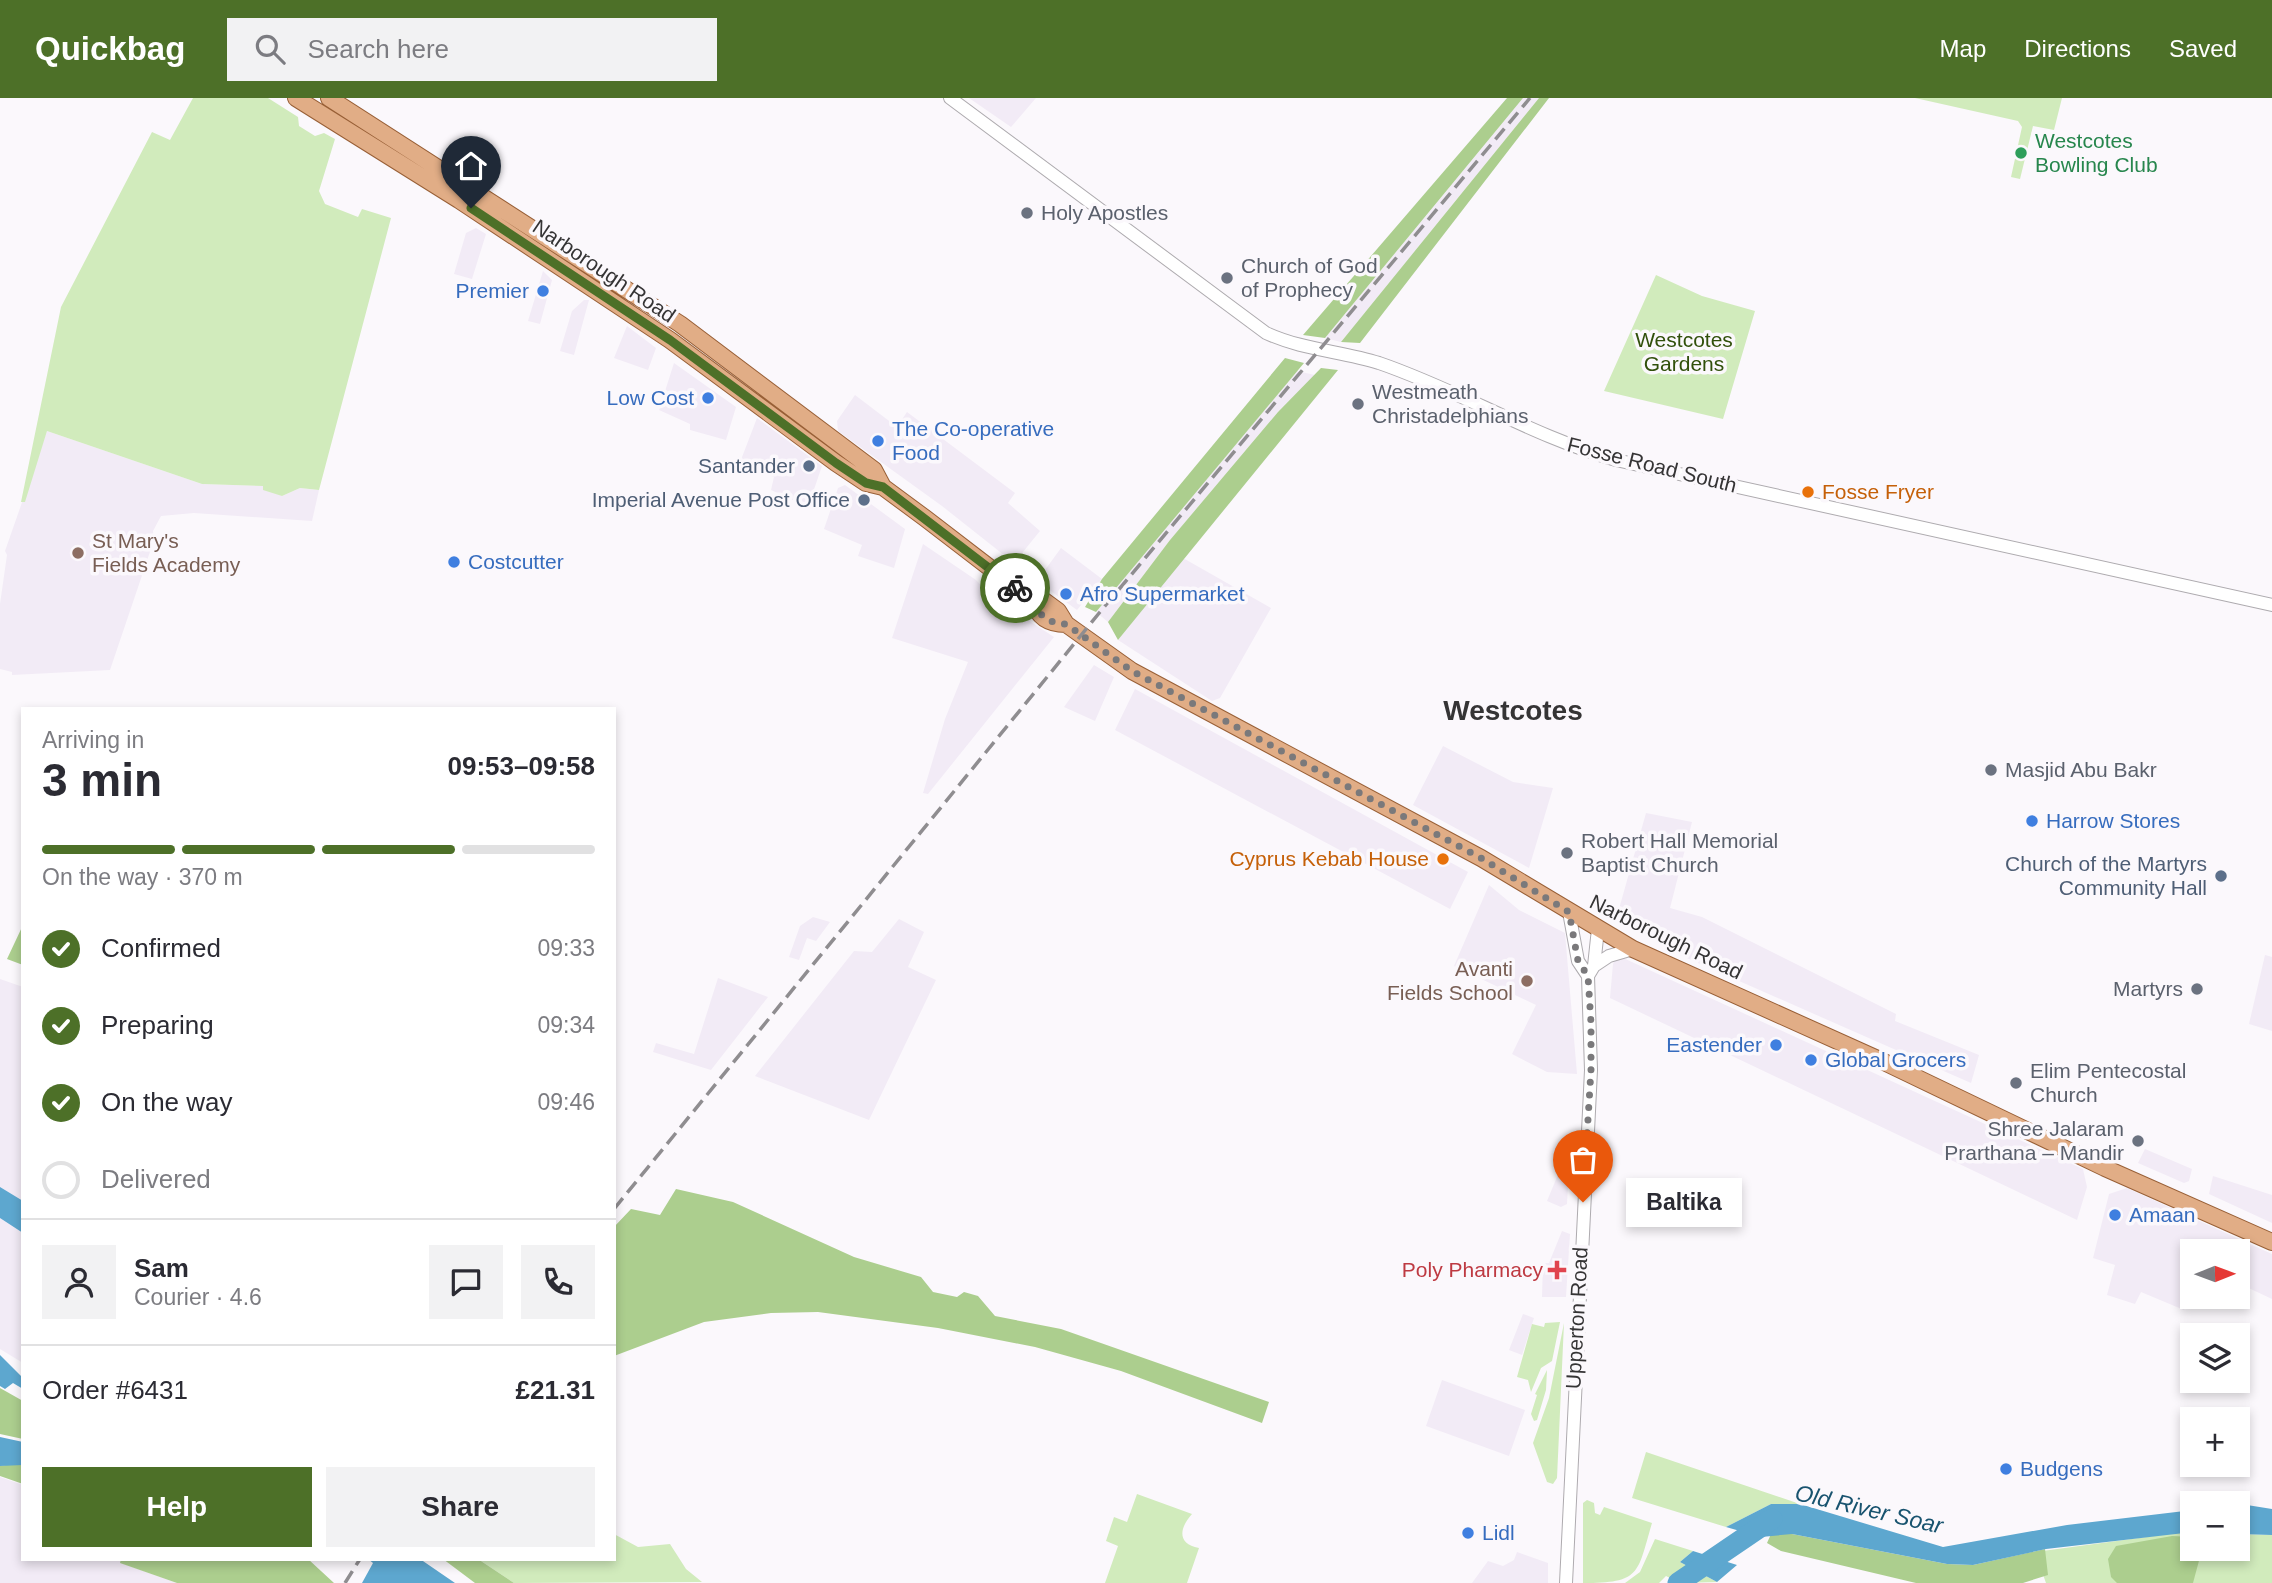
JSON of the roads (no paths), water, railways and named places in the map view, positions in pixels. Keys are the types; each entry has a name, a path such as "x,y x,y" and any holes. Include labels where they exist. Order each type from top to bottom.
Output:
{"main road":[{"name":"Narborough Road","path":"296,98 459,200 670,340 858,478 883,487 1032,601 1043,600 1058,611 1066,624 1132,671 1481,858 1633,949 1882,1061 2105,1168 2272,1242"},
{"name":"Narborough Road","path":"329,98 680,324 874,470 883,487"}],"street":[{"name":"Fosse Road South","path":"950,98 1266,333 1294,346 1378,363 1566,446 1616,460 2272,605"},
{"path":"1569,912 1578,961 1591,971 1609,956 1633,949"},
{"name":"Upperton Road","path":"1566,1583 1591,1070 1591,971 1598,929"}],"water":[{"path":"0,1187 21,1200 21,1232 0,1218"},
{"path":"0,1355 21,1376 21,1388 13,1383 5,1389 0,1386"},
{"path":"0,1437 21,1442 21,1465 0,1466"},
{"path":"1771,1504 1800,1504 1943,1547 2067,1525 2180,1512 2180,1534 2046,1549 1973,1565 1947,1564 1792,1534 1761,1537 1726,1527"},
{"path":"2250,1505 2272,1509 2272,1535 2250,1534"},
{"path":"1693,1551 1737,1565 1717,1582 1680,1562"},
{"path":"370,1561 423,1561 455,1583 362,1583 373,1563"}],"waterway":[{"name":"Old River Soar","path":"1678,1583 1772,1519"}],"railway":[{"path":"616,1207 1100,612 1530,98"},
{"path":"345,1583 359,1561"}],"place":[{"name":"Westcotes Bowling Club","path":"2021,153"},
{"name":"Holy Apostles","path":"1027,213"},
{"name":"Church of God of Prophecy","path":"1227,278"},
{"name":"Premier","path":"543,291"},
{"name":"Low Cost","path":"708,398"},
{"name":"Westmeath Christadelphians","path":"1358,404"},
{"name":"The Co-operative Food","path":"878,441"},
{"name":"Santander","path":"809,466"},
{"name":"Fosse Fryer","path":"1808,492"},
{"name":"Imperial Avenue Post Office","path":"864,500"},
{"name":"St Mary's Fields Academy","path":"78,553"},
{"name":"Costcutter","path":"454,562"},
{"name":"Afro Supermarket","path":"1066,594"},
{"name":"Masjid Abu Bakr","path":"1991,770"},
{"name":"Harrow Stores","path":"2032,821"},
{"name":"Robert Hall Memorial Baptist Church","path":"1567,853"},
{"name":"Cyprus Kebab House","path":"1443,859"},
{"name":"Church of the Martyrs Community Hall","path":"2221,876"},
{"name":"Avanti Fields School","path":"1527,981"},
{"name":"Martyrs","path":"2197,989"},
{"name":"Eastender","path":"1776,1045"},
{"name":"Global Grocers","path":"1811,1060"},
{"name":"Elim Pentecostal Church","path":"2016,1083"},
{"name":"Shree Jalaram Prarthana – Mandir","path":"2138,1141"},
{"name":"Baltika","path":"1583,1202"},
{"name":"Amaan","path":"2115,1215"},
{"name":"Poly Pharmacy","path":"1557,1270"},
{"name":"Budgens","path":"2006,1469"},
{"name":"Lidl","path":"1468,1533"}],"district":[{"name":"Westcotes","path":"1513,710"}],"park label":[{"name":"Westcotes Gardens","path":"1684,352"}]}
